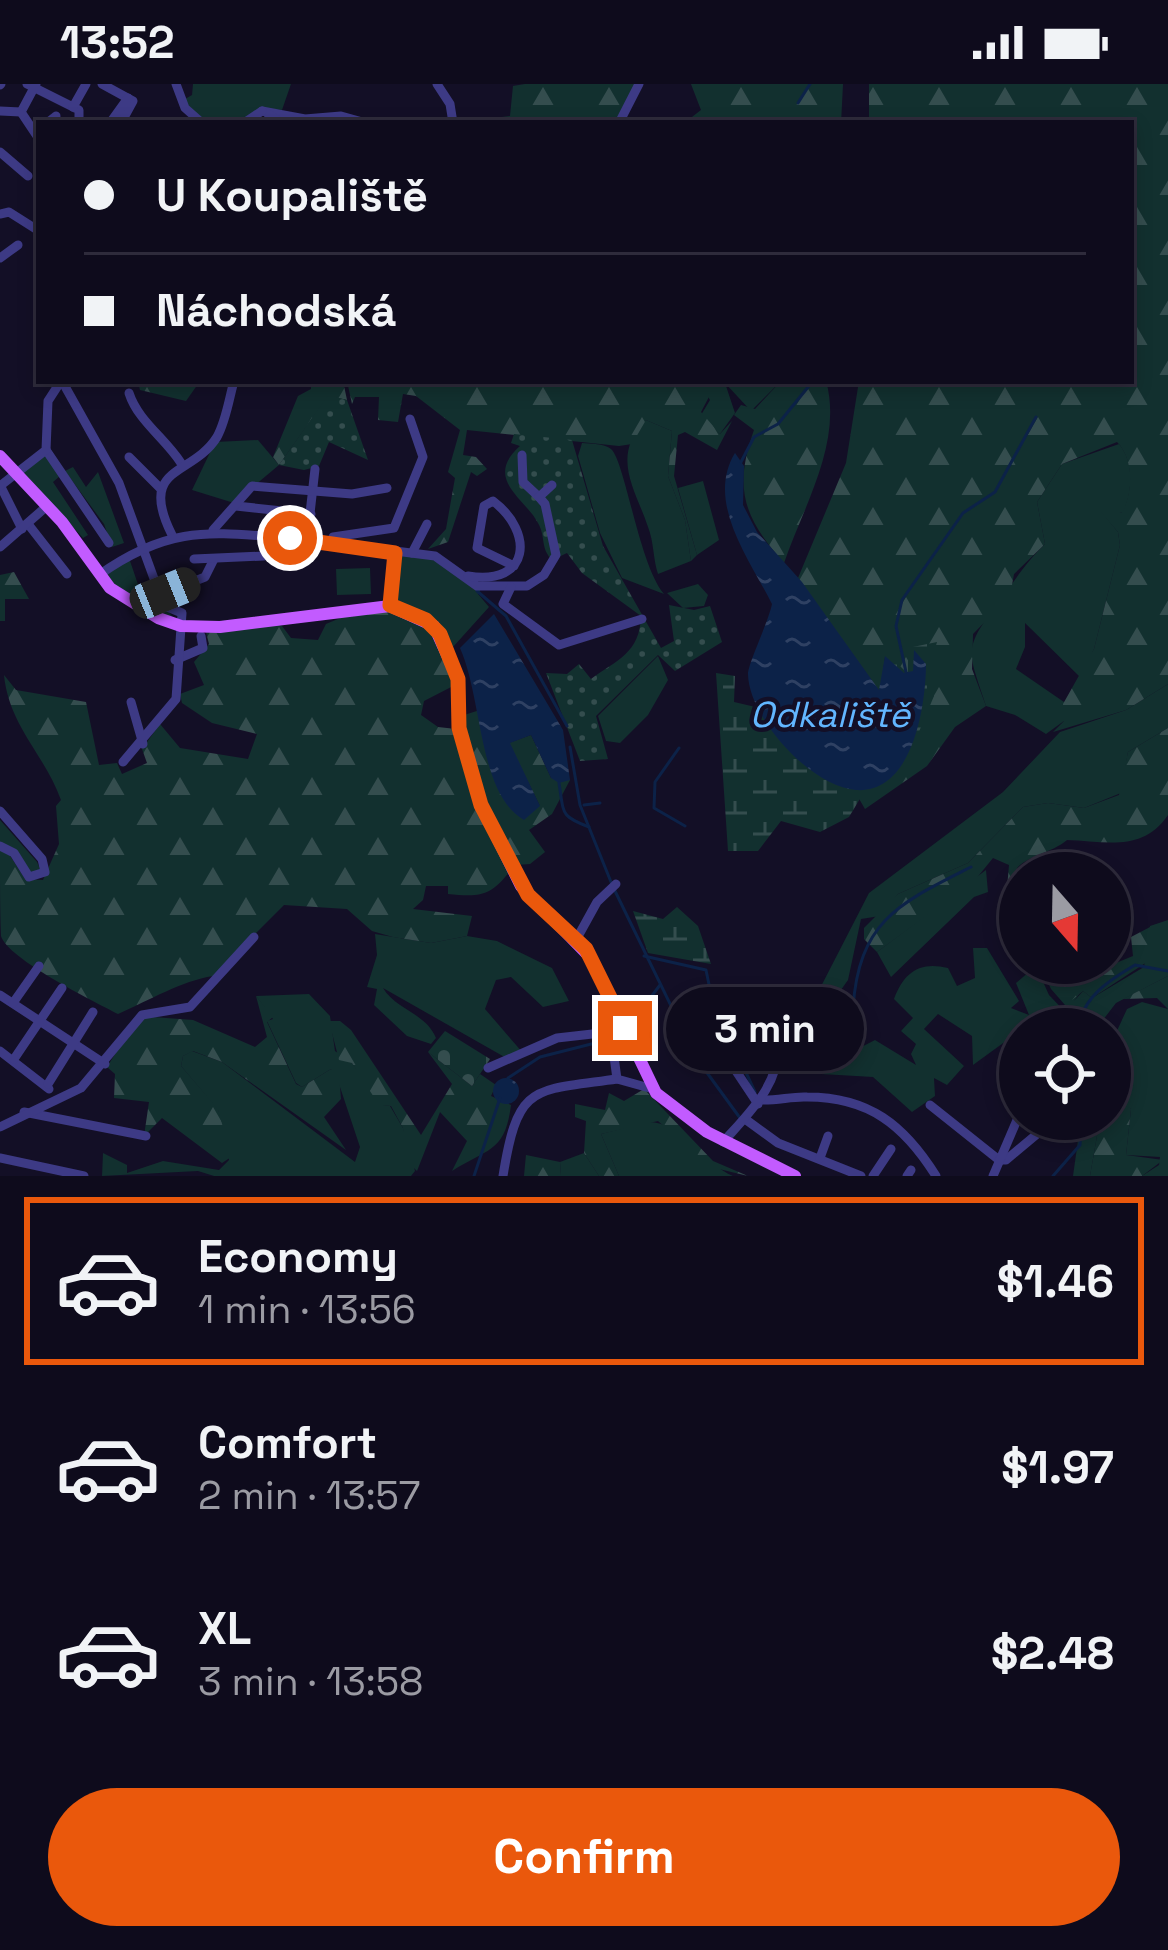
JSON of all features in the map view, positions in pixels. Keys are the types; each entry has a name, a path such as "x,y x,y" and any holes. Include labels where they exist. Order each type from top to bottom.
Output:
{"main road":[{"path":"0,456 131,605 181,626 220,627 390,605 426,620 440,634 458,679 459,728 472,781 518,881 576,940 605,988 653,1089 723,1142 795,1176"}],"street":[{"path":"70,105 86,84"},
{"path":"176,84 185,107 199,120"},
{"path":"437,84 450,104 453,120"},
{"path":"621,120 639,84"},
{"path":"21,112 32,85 70,105 82,114 80,120"},
{"path":"109,86 128,98 132,108 123,120"},
{"path":"112,120 128,98"},
{"path":"0,111 21,112"},
{"path":"248,120 262,111 305,119 341,116 355,120"},
{"path":"262,111 277,120"},
{"path":"21,112 36,133"},
{"path":"0,152 26,175"},
{"path":"0,214 9,212 36,229"},
{"path":"0,258 18,245"},
{"path":"60,384 48,401 46,450 92,528 110,543"},
{"path":"64,384 118,483 165,606 182,613 175,660 176,699 143,744 123,762"},
{"path":"161,489 181,463 217,437 233,384"},
{"path":"129,393 136,413 156,428 181,463"},
{"path":"308,540 390,531 423,457 410,418"},
{"path":"46,450 0,485 25,526 68,574"},
{"path":"99,574 140,547 172,535 213,530 435,556 477,586 534,583 555,560 545,504 523,482 522,455"},
{"path":"129,457 161,489 172,535"},
{"path":"308,540 315,469"},
{"path":"539,497 552,485"},
{"path":"213,530 252,486 369,494 387,488"},
{"path":"463,575 492,578 514,566 522,554 520,540 498,503 488,502 477,548 514,566"},
{"path":"0,547 46,506"},
{"path":"236,506 311,514"},
{"path":"412,553 427,524"},
{"path":"390,605 395,553"},
{"path":"194,560 264,556"},
{"path":"160,595 206,577 214,559"},
{"path":"511,587 503,604 559,645 642,619"},
{"path":"175,660 203,648 201,636"},
{"path":"131,702 143,744"},
{"path":"0,811 45,863 43,876 29,878 14,853 0,846"},
{"path":"576,940 614,886"},
{"path":"0,1127 80,1088 142,1015 190,1007 254,937"},
{"path":"13,1003 39,966"},
{"path":"14,1059 62,988"},
{"path":"605,988 617,1079"},
{"path":"0,995 105,1064"},
{"path":"48,1084 93,1012"},
{"path":"488,1068 557,1038 610,1032"},
{"path":"723,1142 759,1102 779,1055 778,1040"},
{"path":"0,1051 48,1084 53,1100"},
{"path":"728,1059 759,1102"},
{"path":"503,1176 512,1125 525,1100 560,1083 617,1079 653,1089"},
{"path":"759,1102 788,1102 803,1096 878,1110 910,1137 936,1176"},
{"path":"930,1106 999,1160 1006,1160 1030,1140"},
{"path":"25,1112 146,1136"},
{"path":"745,1119 778,1143 820,1158 849,1161 861,1176"},
{"path":"820,1158 828,1136"},
{"path":"994,1176 1008,1140"},
{"path":"873,1176 891,1149"},
{"path":"0,1158 84,1176"}],"green space":[{"path":"193,84 291,84 282,110 236,120 202,120 185,99 192,95"},
{"path":"635,84 617,120 478,120 510,116 513,86"},
{"path":"691,84 843,84 841,120 695,120 692,117 701,110"},
{"path":"869,84 1168,84 1168,684 1126,710 1053,732 1064,721 1063,704 1094,649 1120,545 1118,532 1099,510 1104,506 1122,513 1128,495 1129,466 1117,442 1062,464 1037,502 1045,544 1014,574 1010,596 973,634 972,669 986,706 955,727 927,766 865,809 854,790 880,782 907,754 913,671 904,673 885,657 880,692 798,578 846,463 859,384 1134,384 1134,120 869,120"},
{"path":"139,384 198,384 186,401 140,390"},
{"path":"311,384 344,384 347,400 328,396 279,465 273,457 298,396 311,389"},
{"path":"348,384 702,384 711,393 701,412 720,434 732,421 717,450 685,432 678,435 674,476 697,555 691,561 685,520 668,476 672,431 646,420 632,444 619,446 467,430 463,455 476,457 487,469 477,476 471,472 448,542 428,549 446,529 455,478 448,472 460,430 416,396 403,394 398,422 378,420 379,397 355,397 352,404"},
{"path":"701,384 725,384 735,413 720,434 701,415 710,400"},
{"path":"726,384 778,384 751,411"},
{"path":"778,384 827,384 830,404 825,450 784,563 759,532 746,502 744,469 754,430 734,415 741,405 755,409"},
{"path":"328,395 347,400 368,460 329,442 319,466 304,470 279,465"},
{"path":"646,420 672,431 668,476 685,520 691,561 658,574 627,459 635,433"},
{"path":"514,434 572,440 603,546 661,648 674,641 669,605 694,610 710,606 722,642 675,671 658,655 596,716 608,759 580,761 546,673 567,674 579,664 591,679 632,647 641,616 582,573 567,553 552,560 548,556 538,523 506,478 505,468 520,446 511,443"},
{"path":"258,440 279,465 234,503 192,490 215,442"},
{"path":"582,443 608,447 616,457 647,561 664,594 622,578 600,533 578,456"},
{"path":"1119,444 1128,460 1130,487 1123,513 1100,510 1118,532 1120,545 1094,649 1081,678 1025,623 1025,647 1016,669 1064,702 1064,721 1046,734 1015,715 986,706 973,662 973,642 1045,544 1037,502 1062,464"},
{"path":"44,453 60,476 53,482 88,535 83,538 22,471"},
{"path":"73,467 86,487 98,472 124,543 112,547 104,524 65,471"},
{"path":"703,481 719,540 697,555 678,488"},
{"path":"397,555 425,555 481,589 478,594 489,607 453,647 431,620 392,602"},
{"path":"129,558 144,602 158,598 175,620 136,603 112,583 107,575"},
{"path":"370,568 371,594 337,595 336,569"},
{"path":"14,572 29,599 5,599 5,621 0,621 0,575"},
{"path":"698,584 708,595 704,606 683,608 667,593"},
{"path":"362,609 390,609 431,629 455,685 424,701 421,715 438,727 456,729 510,871 496,886 476,895 448,894 448,886 426,886 423,900 413,909 472,916 467,936 431,943 393,937 372,931 347,909 284,905 213,976 118,1014 53,979 7,945 1,936 0,850 9,854 25,879 43,880 59,844 56,806 61,800 13,710 4,675 16,690 86,702 99,765 117,763 122,774 147,763 142,749 160,724 180,748 248,759 257,734 212,723 182,703 180,694 204,685 194,662 209,644 206,632 271,623 282,626 291,638 318,640 326,624"},
{"path":"937,642 929,670 934,696 910,753 890,720 888,654 908,674 908,648"},
{"path":"658,656 668,680 648,715 620,743 606,741 598,716"},
{"path":"716,673 735,676 734,702 773,711 867,787 849,817 820,832 781,821 758,851 728,851"},
{"path":"1168,684 1168,728 1128,752 1121,793 1084,808 1048,803 1023,807 968,863 898,894 880,916 861,919 848,980 824,1014 815,1015 814,1000 869,893 1003,792 1060,732 1126,710"},
{"path":"480,710 485,732 540,806 509,743 531,735 551,778 570,780 552,814 529,830 545,852 530,864 515,865 484,804 461,716"},
{"path":"1168,728 1168,815 1147,835 1109,843 1067,840 1046,852 999,852 999,861 993,858 975,880 877,952 864,939 864,928 898,894 968,863 1023,807 1048,803 1084,808 1119,795 1128,752"},
{"path":"0,820 40,869 32,874 0,843"},
{"path":"986,870 988,892 974,897 891,977 877,952"},
{"path":"677,907 698,926 711,964 648,953 633,911 663,919"},
{"path":"1168,920 1168,976 1112,1008 1068,1008 1051,989 1049,984 1086,984 1074,1001 1083,991 1092,998 1115,984 1131,984 1131,975 1144,967 1150,926"},
{"path":"1152,926 1153,958 1131,972 1133,956 1131,937"},
{"path":"375,934 431,943 467,936 497,941 552,968 569,1001 543,1007 511,977 496,980 485,1009 523,1053 508,1059 383,988 436,1038 431,1044 407,1036 374,1005 377,989 367,987 377,955"},
{"path":"973,948 987,948 999,968 999,984 1009,984 1019,1001 1011,1008 999,1008 999,1046 973,1065 972,1036 938,1014 924,1029 964,1066 947,1085 934,1078 935,1096 912,1112 873,1077 821,1074 836,1060 875,1040 916,1065 911,1054 916,1044 901,1031 913,1018 894,999 908,975 929,966 948,968 957,986 975,978"},
{"path":"1168,976 1168,1009 1157,998 1123,999"},
{"path":"1016,984 1044,984 1061,1008 1026,1008"},
{"path":"1086,984 1113,984 1092,998 1083,991 1072,1000"},
{"path":"309,994 330,1016 335,1051 352,1063 383,1105 390,1106 403,1128 415,1171 411,1176 214,1176 198,1171 102,1176 103,1153 127,1165 127,1173 163,1161 219,1170 229,1160 218,1110 181,1066 183,1056 192,1051 222,1062 355,1162 360,1147 337,1078 331,1069 302,1087 296,1083 267,1021 273,1019 256,996"},
{"path":"256,996 273,1017 267,1022 296,1084 302,1087 331,1069 339,1075 341,1099 324,1117 346,1150 222,1062 193,1051 183,1056 181,1066 218,1109 231,1157 222,1163 162,1118 144,1136 149,1102 114,1098 115,1074 107,1067 139,1016 193,1020 255,1047 267,1037"},
{"path":"1142,1002 1168,1009 1168,1176 1142,1176 1159,1165 1160,1157 1126,1155 1131,1140 1129,1008"},
{"path":"329,1021 340,1021 351,1030 421,1135 452,1084 428,1052 472,1086 480,1074 496,1085 491,1096 511,1105 499,1140 452,1171 467,1141 440,1112 417,1171 406,1160 403,1128 391,1106 379,1105 352,1063 339,1060"},
{"path":"445,1031 490,1059 472,1086 428,1052"},
{"path":"644,1089 713,1161 748,1176 711,1167 658,1121 601,1134 619,1176 599,1176 584,1153 586,1121 575,1117 575,1104 605,1110 609,1093 624,1101"},
{"path":"648,1122 671,1128 733,1176 619,1176 601,1134"},
{"path":"1078,1140 1096,1140 1090,1176 1073,1176"},
{"path":"1096,1140 1128,1140 1126,1155 1163,1160 1142,1176 1090,1176"},
{"path":"584,1153 599,1176 561,1176 560,1162"},
{"path":"526,1155 560,1162 561,1176 524,1176"}],"water":[{"name":"Odkaliště","path":"735,453 744,466 743,505 757,532 802,582 879,690 885,656 904,673 913,671 914,650 926,664 913,743 904,762 876,787 856,790 821,777 786,748 759,711 748,674 772,604 728,511 727,472"},
{"path":"494,614 563,730 570,780 559,783 551,778 531,735 510,743 540,806 524,820 509,807 490,768 460,648"},
{"path":"506,1078 519,1091 506,1104 493,1091"}],"waterway":[{"path":"798,103 810,84"},
{"path":"741,462 754,437 778,424 811,384"},
{"path":"906,672 896,626 902,600 963,513 995,492 1036,417"},
{"path":"477,591 506,616 567,726"},
{"path":"570,747 580,805 611,882"},
{"path":"679,748 655,782 654,808 685,826"},
{"path":"559,783 565,812 589,827"},
{"path":"584,805 600,803"},
{"path":"825,1029 853,1008 864,954 888,918 923,892 971,867"},
{"path":"615,891 697,1059 740,1118"},
{"path":"644,956 706,970 712,999 755,1092"},
{"path":"1085,1008 1107,984 1135,965 1168,971"},
{"path":"629,1026 660,985"},
{"path":"508,1078 540,1057 607,1040"},
{"path":"474,1176 500,1098"},
{"path":"1053,1176 1080,1140"}],"route":[{"path":"290,538 395,553 390,605 426,620 440,634 459,682 459,728 481,805 518,881 538,907 586,949 625,1028"}]}
